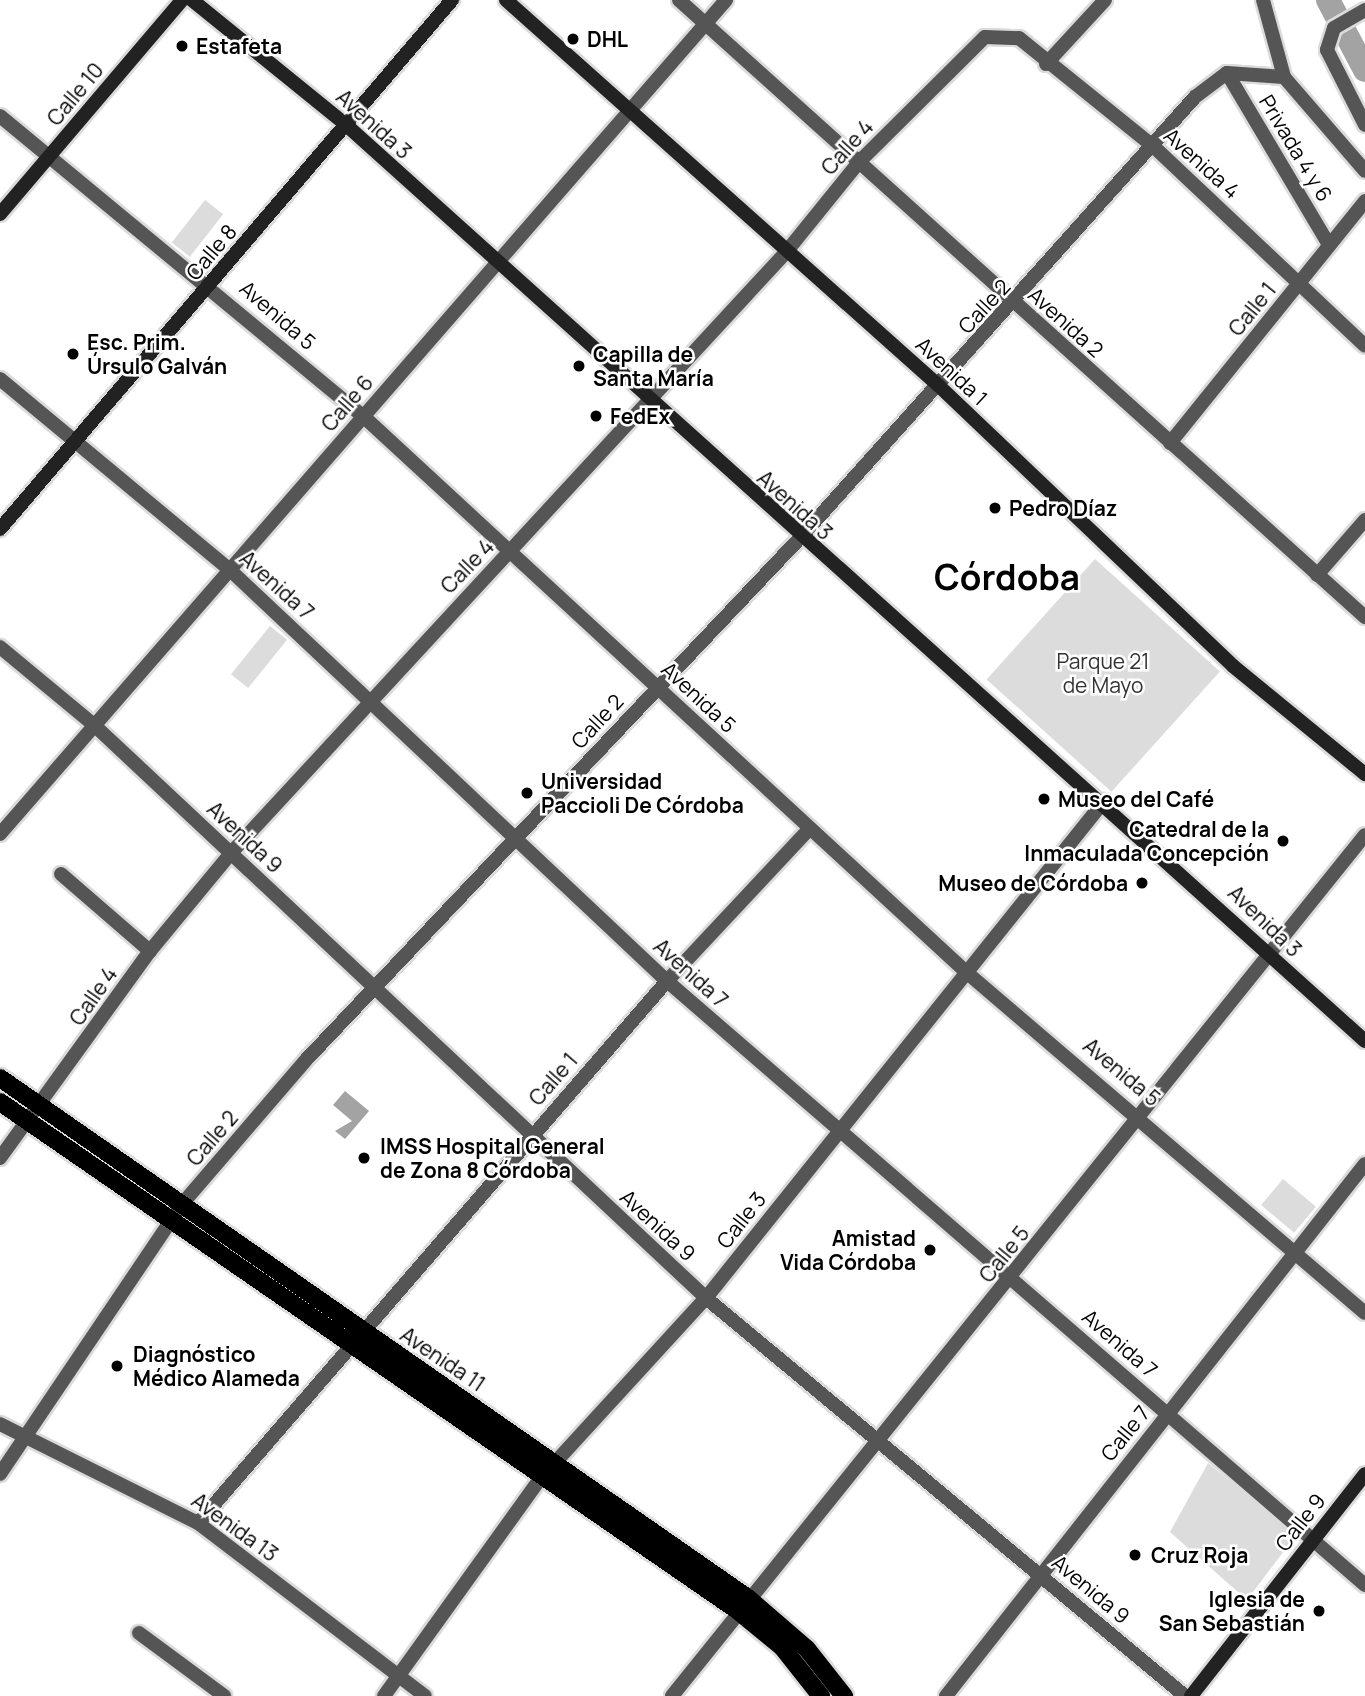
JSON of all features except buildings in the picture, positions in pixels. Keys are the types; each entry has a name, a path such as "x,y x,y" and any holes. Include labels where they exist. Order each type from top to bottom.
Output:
{"main road":[{"name":"Calle 10","path":"0,215 182,0"},
{"name":"Avenida 3","path":"192,0 344,123 800,538 1104,800 1268,956 1365,1041"},
{"name":"Calle 8","path":"0,529 211,285 344,123 452,0"},
{"name":"Avenida 1","path":"506,0 937,385 1173,612 1365,774"},
{"name":"Avenida 11","path":"0,1078 183,1203 361,1330 556,1462 743,1604 807,1648 844,1696"},
{"name":"Avenida 11","path":"0,1102 540,1480 743,1604 821,1696"},
{"name":"Calle 9","path":"1191,1696 1365,1474"}],"street":[{"name":"Avenida 2","path":"679,0 1014,305 1365,617"},
{"path":"1046,64 1105,0"},
{"path":"1263,0 1284,77 1365,171"},
{"name":"Calle 6","path":"0,834 721,5"},
{"path":"1365,10 1334,28 1327,50 1365,125"},
{"name":"Avenida 4","path":"997,34 1019,38 1046,64 1153,146 1297,287 1365,346"},
{"name":"Calle 4","path":"0,1158 42,1106 150,951 231,853 369,698 510,552 646,398 787,251 860,162 974,44 997,34"},
{"path":"1227,73 1284,77"},
{"name":"Calle 2","path":"0,1474 183,1203 375,988 800,538 937,385 1014,305 1195,97 1227,73"},
{"name":"Privada 4 y 6","path":"1227,73 1329,245"},
{"name":"Avenida 5","path":"0,116 211,285 363,416 965,971 1142,1116 1365,1313"},
{"name":"Calle 1","path":"1170,443 1365,201"},
{"name":"Avenida 7","path":"0,379 229,569 667,981 1314,1537 1365,1585"},
{"path":"1317,575 1365,520"},
{"name":"Avenida 9","path":"0,647 94,725 706,1298 1185,1696"},
{"name":"Calle 3","path":"384,1696 540,1480 706,1298 1104,800"},
{"name":"Calle 1","path":"198,1523 361,1330 667,981 810,828"},
{"name":"Calle 5","path":"672,1696 743,1604 1013,1277 1365,835"},
{"path":"61,874 150,951"},
{"name":"Calle 7","path":"946,1696 1365,1164"},
{"name":"Avenida 13","path":"0,1424 198,1523 425,1696"},
{"path":"139,1633 224,1696"}],"green space":[{"path":"205,200 223,214 190,257 172,243"},
{"name":"Parque 21 de Mayo","path":"1095,559 1220,671 1111,792 987,679"},
{"path":"270,626 287,640 248,688 231,674"},
{"path":"1283,1179 1316,1207 1294,1233 1261,1205"},
{"path":"1208,1463 1296,1535 1247,1600 1170,1532"}],"shaded area":[{"path":"345,1091 369,1111 345,1139 335,1131 352,1121 333,1105"}],"waterway":[{"path":"1328,0 1365,70"}],"place":[{"name":"DHL","path":"573,39"},
{"name":"Estafeta","path":"182,46"},
{"name":"Esc. Prim. Úrsulo Galván","path":"73,354"},
{"name":"Capilla de Santa María","path":"579,366"},
{"name":"FedEx","path":"596,416"},
{"name":"Pedro Díaz","path":"995,508"},
{"name":"Universidad Paccioli De Córdoba","path":"527,793"},
{"name":"Museo del Café","path":"1044,799"},
{"name":"Catedral de la Inmaculada Concepción","path":"1283,841"},
{"name":"Museo de Córdoba","path":"1142,883"},
{"name":"IMSS Hospital General de Zona 8 Córdoba","path":"364,1158"},
{"name":"Amistad Vida Córdoba","path":"930,1250"},
{"name":"Diagnóstico Médico Alameda","path":"117,1366"},
{"name":"Cruz Roja","path":"1135,1555"},
{"name":"Iglesia de San Sebastián","path":"1319,1611"}],"district":[{"name":"Córdoba","path":"1007,577"}]}
